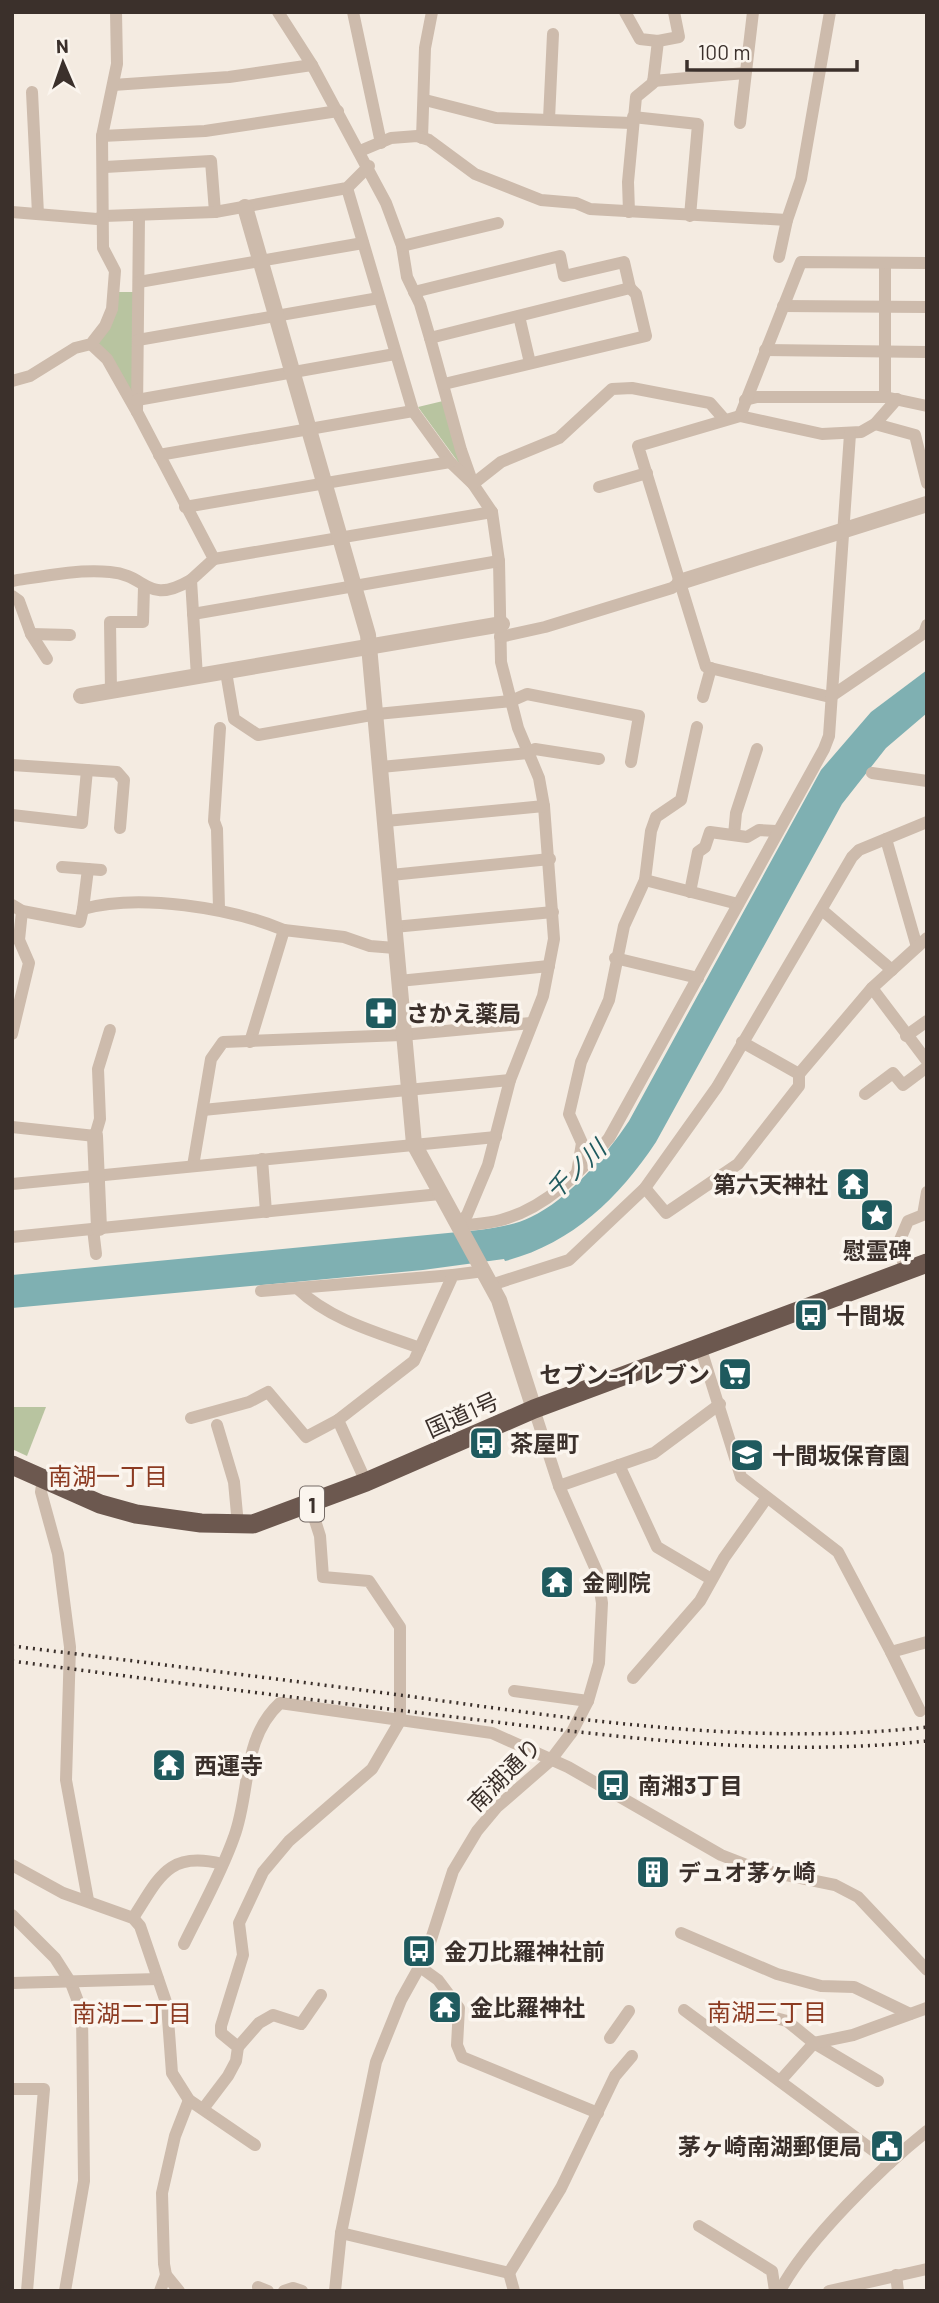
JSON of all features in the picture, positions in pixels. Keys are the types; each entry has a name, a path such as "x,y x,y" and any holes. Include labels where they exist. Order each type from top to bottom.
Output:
{"highway":[{"name":"国道1号","path":"12,1465 100,1504 136,1514 237,1525 254,1524 366,1482 534,1409 927,1263"}],"street":[{"path":"12,381 30,376 75,348 91,344 106,326 112,309 115,271 103,248 105,167 102,136 117,64 116,12"},
{"path":"278,12 312,65 369,166 402,246 407,277 430,338 473,484"},
{"path":"353,12 381,143"},
{"path":"422,138 425,48 432,12"},
{"path":"625,12 640,38 658,41 679,37 674,12"},
{"path":"740,123 752,12"},
{"path":"779,257 800,179 830,12"},
{"path":"549,119 553,34"},
{"path":"629,212 636,97 653,80 658,41"},
{"path":"113,85 229,77 312,65"},
{"path":"653,80 745,73"},
{"path":"32,92 38,214"},
{"path":"425,100 496,118 698,124 690,216"},
{"path":"102,136 205,131 338,111"},
{"path":"360,151 391,138 422,138 475,174 541,200 576,203 590,209 690,216 755,216 787,220"},
{"path":"105,167 211,161 215,212"},
{"path":"12,212 97,219 104,216 139,217 215,212 347,188 369,166"},
{"path":"347,188 413,411 450,462 473,484 492,512 499,561 501,662 511,701 539,779 550,859 554,939 543,996 510,1080 496,1137 467,1215 457,1226"},
{"path":"245,207 355,586 370,647 391,875 402,1035 414,1144 505,1315 534,1409"},
{"path":"137,406 139,217"},
{"path":"402,246 498,223"},
{"path":"139,282 363,243"},
{"path":"414,292 559,256 564,276 624,262 630,288 636,294 646,335 444,384"},
{"path":"740,416 801,262 927,263"},
{"path":"885,263 885,352 891,398 875,424 862,432 850,434 799,430 740,416 638,446 706,667 830,698 924,633 927,625"},
{"path":"430,338 630,288"},
{"path":"138,340 379,298"},
{"path":"783,306 927,307"},
{"path":"519,316 530,363"},
{"path":"91,344 107,359 137,406 185,507 214,559"},
{"path":"765,350 927,352"},
{"path":"137,406 395,354"},
{"path":"473,484 501,462 559,438 612,389 632,388 710,403 724,419"},
{"path":"745,400 757,397 891,398 927,406"},
{"path":"159,455 413,411"},
{"path":"875,424 915,435 927,483"},
{"path":"457,1226 501,1220 532,1207 577,1173 609,1138 776,831 824,749 829,736 850,434"},
{"path":"185,507 450,462"},
{"path":"599,487 647,473"},
{"path":"81,696 370,647 545,627 927,504"},
{"path":"12,581 59,574 109,572 122,573 144,587 174,590 191,580 214,559 492,512"},
{"path":"193,614 499,561"},
{"path":"191,580 197,677"},
{"path":"111,691 110,622 144,622 144,587"},
{"path":"12,596 19,601 31,635 47,659"},
{"path":"31,635 70,635"},
{"path":"704,697 711,668"},
{"path":"226,672 234,719 258,735 377,714 511,701 527,694 639,716 632,762"},
{"path":"577,1173 582,1143 569,1114 581,1062 609,1000 615,958 628,914 645,880 650,831 656,817 681,800 697,727"},
{"path":"219,909 217,829 214,821 220,729"},
{"path":"734,835 736,813 757,748"},
{"path":"382,767 528,753 536,749 599,759"},
{"path":"12,765 117,772 124,780 120,828"},
{"path":"12,815 82,823 87,770"},
{"path":"872,773 927,781"},
{"path":"386,821 544,806"},
{"path":"261,1291 453,1275 487,1278 569,1260 645,1188 717,1087 852,857 859,850 927,822"},
{"path":"690,892 698,852 705,847 710,832 747,837 760,830 776,831"},
{"path":"645,1188 666,1213 738,1164 799,1086 799,1074 872,988 922,943 886,839"},
{"path":"391,875 550,859"},
{"path":"12,1034 29,963 19,940 17,908 80,922 94,869 62,867"},
{"path":"645,880 738,904"},
{"path":"83,909 116,901 219,909 251,916 284,930 344,937 370,946 395,948"},
{"path":"822,911 892,970"},
{"path":"394,927 553,912"},
{"path":"250,1042 284,930"},
{"path":"615,958 698,978"},
{"path":"399,981 549,966"},
{"path":"872,988 927,1061"},
{"path":"906,1036 927,1021"},
{"path":"193,1166 211,1059 223,1042 402,1035 531,1023"},
{"path":"96,1254 95,1136 100,1119 98,1069 110,1030"},
{"path":"742,1042 799,1074"},
{"path":"865,1094 893,1073 903,1086 927,1067"},
{"path":"203,1110 510,1080"},
{"path":"12,1127 95,1136"},
{"path":"12,1184 496,1137"},
{"path":"262,1159 266,1212"},
{"path":"905,1271 899,1242 908,1221 923,1215 927,1192"},
{"path":"12,1237 440,1194"},
{"path":"191,1418 249,1402 268,1392 306,1437 338,1420 407,1370 420,1348 453,1275"},
{"path":"298,1289 310,1300 356,1324 420,1348"},
{"path":"699,1346 720,1404 736,1468 741,1477 766,1499 827,1541 838,1552 920,1711"},
{"path":"559,1486 654,1453 720,1404"},
{"name":"南湖通り","path":"335,2291 341,2233 376,2062 401,2000 420,1967 453,1871 497,1807 550,1761 572,1732 588,1701 600,1663 601,1587 559,1486 534,1409"},
{"path":"338,1420 366,1482"},
{"path":"217,1425 235,1488 237,1525"},
{"path":"619,1465 657,1547 711,1579"},
{"path":"43,1479 41,1492 58,1554 69,1647 66,1780 88,1900"},
{"path":"633,1678 700,1601 711,1579 766,1499"},
{"path":"238,2047 221,2033 221,2026 243,1955 240,1923 254,1890 289,1841 372,1769 400,1721 400,1627 369,1581 323,1577 320,1536 310,1505"},
{"path":"891,1652 927,1642"},
{"path":"514,1691 588,1701"},
{"path":"184,1944 222,1864 243,1809 253,1742 280,1703 492,1733 568,1768 721,1855 757,1869 835,1885 858,1897 927,1970"},
{"path":"133,1918 162,1874 176,1863 203,1859 222,1864"},
{"path":"12,1865 63,1894 88,1900 133,1918 140,1926 167,2005 172,2073 189,2100 255,2145"},
{"path":"12,1915 55,1958 71,1983 82,2012 83,2181 65,2291"},
{"path":"681,1933 777,1974 821,1986 854,1987 910,2014"},
{"path":"420,1967 438,1980 459,2008 457,2045 462,2057 598,2113"},
{"path":"12,1983 158,1979"},
{"path":"203,2109 228,2076 236,2061 238,2047 259,2023 274,2015 301,2024 321,1995"},
{"path":"780,2081 814,2043 853,2035 927,2008"},
{"path":"684,2010 890,2163"},
{"path":"610,2038 629,2011"},
{"path":"764,2015 787,2021 814,2043 878,2081"},
{"path":"514,2291 509,2273 561,2188 615,2076 632,2056"},
{"path":"12,2089 44,2089 27,2291"},
{"path":"160,2291 166,2276 162,2193 175,2136 189,2100"},
{"path":"777,2291 824,2232 890,2163 927,2131"},
{"path":"699,2226 732,2243 772,2271 777,2291"},
{"path":"341,2233 509,2273"},
{"path":"829,2291 927,2269"},
{"path":"896,2275 898,2291"},
{"path":"166,2276 178,2291"},
{"path":"284,2291 293,2288 302,2291"}],"green space":[{"path":"117,292 135,292 134,402 97,343"},
{"path":"443,401 461,466 418,407"},
{"path":"12,1407 46,1407 27,1456 12,1449"}],"water":[{"path":"927,670 927,713 886,748 842,804 656,1142 626,1182 572,1231 529,1253 505,1261 12,1308 12,1275 479,1230 518,1222 545,1209 586,1175 629,1121 821,770 871,712"}],"railway":[{"path":"12,1646 663,1728 795,1734 927,1727"},
{"path":"12,1661 637,1738 810,1747 927,1741"}],"place":[{"name":"さかえ薬局","path":"381,1013"},
{"name":"第六天神社","path":"853,1184"},
{"name":"慰霊碑","path":"877,1215"},
{"name":"十間坂","path":"811,1315"},
{"name":"セブン-イレブン","path":"735,1374"},
{"name":"茶屋町","path":"486,1443"},
{"name":"十間坂保育園","path":"747,1455"},
{"name":"金剛院","path":"557,1582"},
{"name":"西運寺","path":"169,1765"},
{"name":"南湘3丁目","path":"613,1785"},
{"name":"デュオ茅ヶ崎","path":"653,1872"},
{"name":"金刀比羅神社前","path":"419,1951"},
{"name":"金比羅神社","path":"445,2007"},
{"name":"茅ヶ崎南湖郵便局","path":"887,2146"}],"district":[{"name":"南湖一丁目","path":"108,1475"},
{"name":"南湖三丁目","path":"767,2011"},
{"name":"南湖二丁目","path":"132,2012"}],"water label":[{"name":"千ノ川","path":"575,1169"}]}
